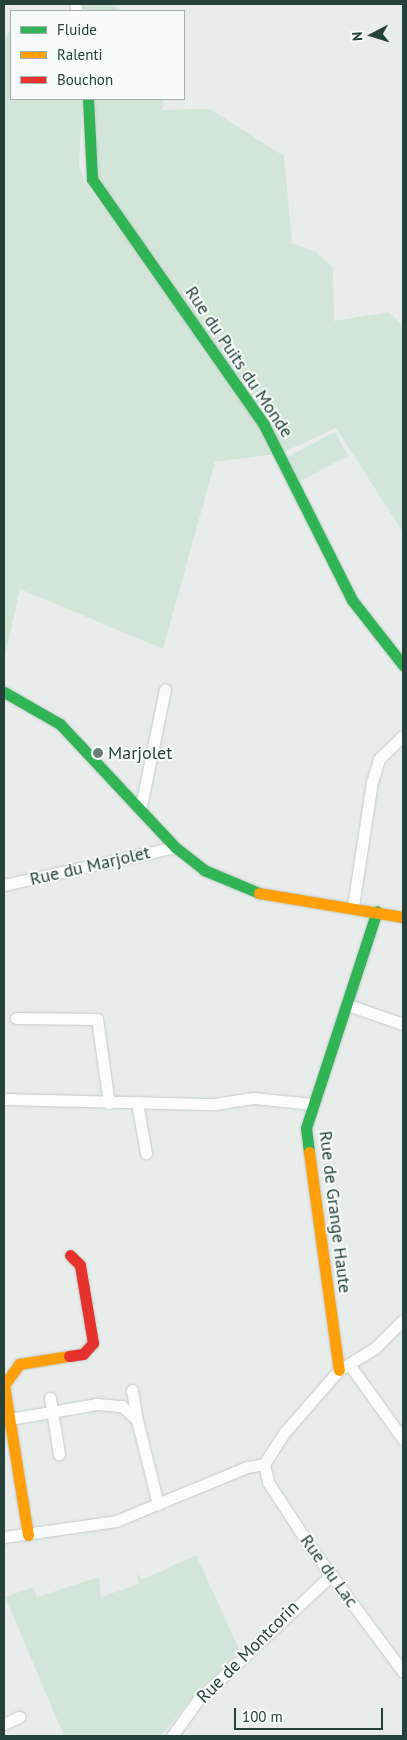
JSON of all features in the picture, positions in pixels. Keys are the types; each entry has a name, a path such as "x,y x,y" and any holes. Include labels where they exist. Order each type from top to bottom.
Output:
{"street":[{"name":"Rue du Puits du Monde","path":"88,100 88,166 92,179 264,425 352,600 403,665"},
{"path":"141,806 165,690"},
{"path":"4,692 60,724 141,806 175,847 204,870 256,892 353,906 403,917"},
{"path":"353,906 372,782 379,759 403,736"},
{"name":"Rue du Marjolet","path":"4,885 175,847"},
{"name":"Rue de Grange Haute","path":"339,1370 310,1176 306,1128 348,1005 377,911"},
{"path":"348,1005 403,1024"},
{"path":"16,1018 98,1019 109,1103"},
{"path":"4,1099 109,1103 215,1104 253,1098 313,1104"},
{"path":"137,1102 146,1153"},
{"path":"28,1535 4,1385 19,1364 83,1354 92,1343 80,1265 70,1255"},
{"path":"4,1537 116,1521 264,1464 284,1433 339,1370 351,1367 402,1325"},
{"path":"351,1367 403,1439"},
{"path":"132,1390 137,1420 158,1504"},
{"path":"50,1398 59,1454"},
{"path":"10,1419 112,1403 137,1420"},
{"name":"Rue du Lac","path":"264,1464 268,1482 331,1575 403,1672"},
{"name":"Rue de Montcorin","path":"172,1736 198,1700 331,1575"},
{"path":"4,1724 19,1717"}],"green space":[{"path":"77,4 114,4 120,10 78,10"},
{"path":"10,30 10,100 82,100 79,165 84,181 262,426 275,454 215,462 163,649 20,589 4,661 4,40"},
{"path":"92,100 164,100 162,110 210,109 284,156 292,243 316,252 333,268 334,321 389,312 403,326 403,532 336,428 284,452 97,178"},
{"path":"335,432 348,456 300,481 287,457"},
{"path":"196,1555 240,1651 192,1698 161,1736 64,1736 5,1597 33,1587 37,1597 99,1577 101,1597 139,1584 136,1571 142,1580"}],"traffic: fast":[{"path":"88,100 92,179 264,425 352,600 403,665"},
{"path":"4,692 60,724 175,847 204,870 259,893"},
{"path":"309,1152 306,1128 377,911"}],"traffic: slow":[{"path":"259,893 403,917"},
{"path":"309,1152 339,1370"},
{"path":"28,1535 4,1385 19,1364 69,1356"}],"traffic: jam":[{"path":"69,1356 83,1354 93,1343 80,1265 70,1255"}],"place":[{"name":"Marjolet","path":"98,753"}]}
